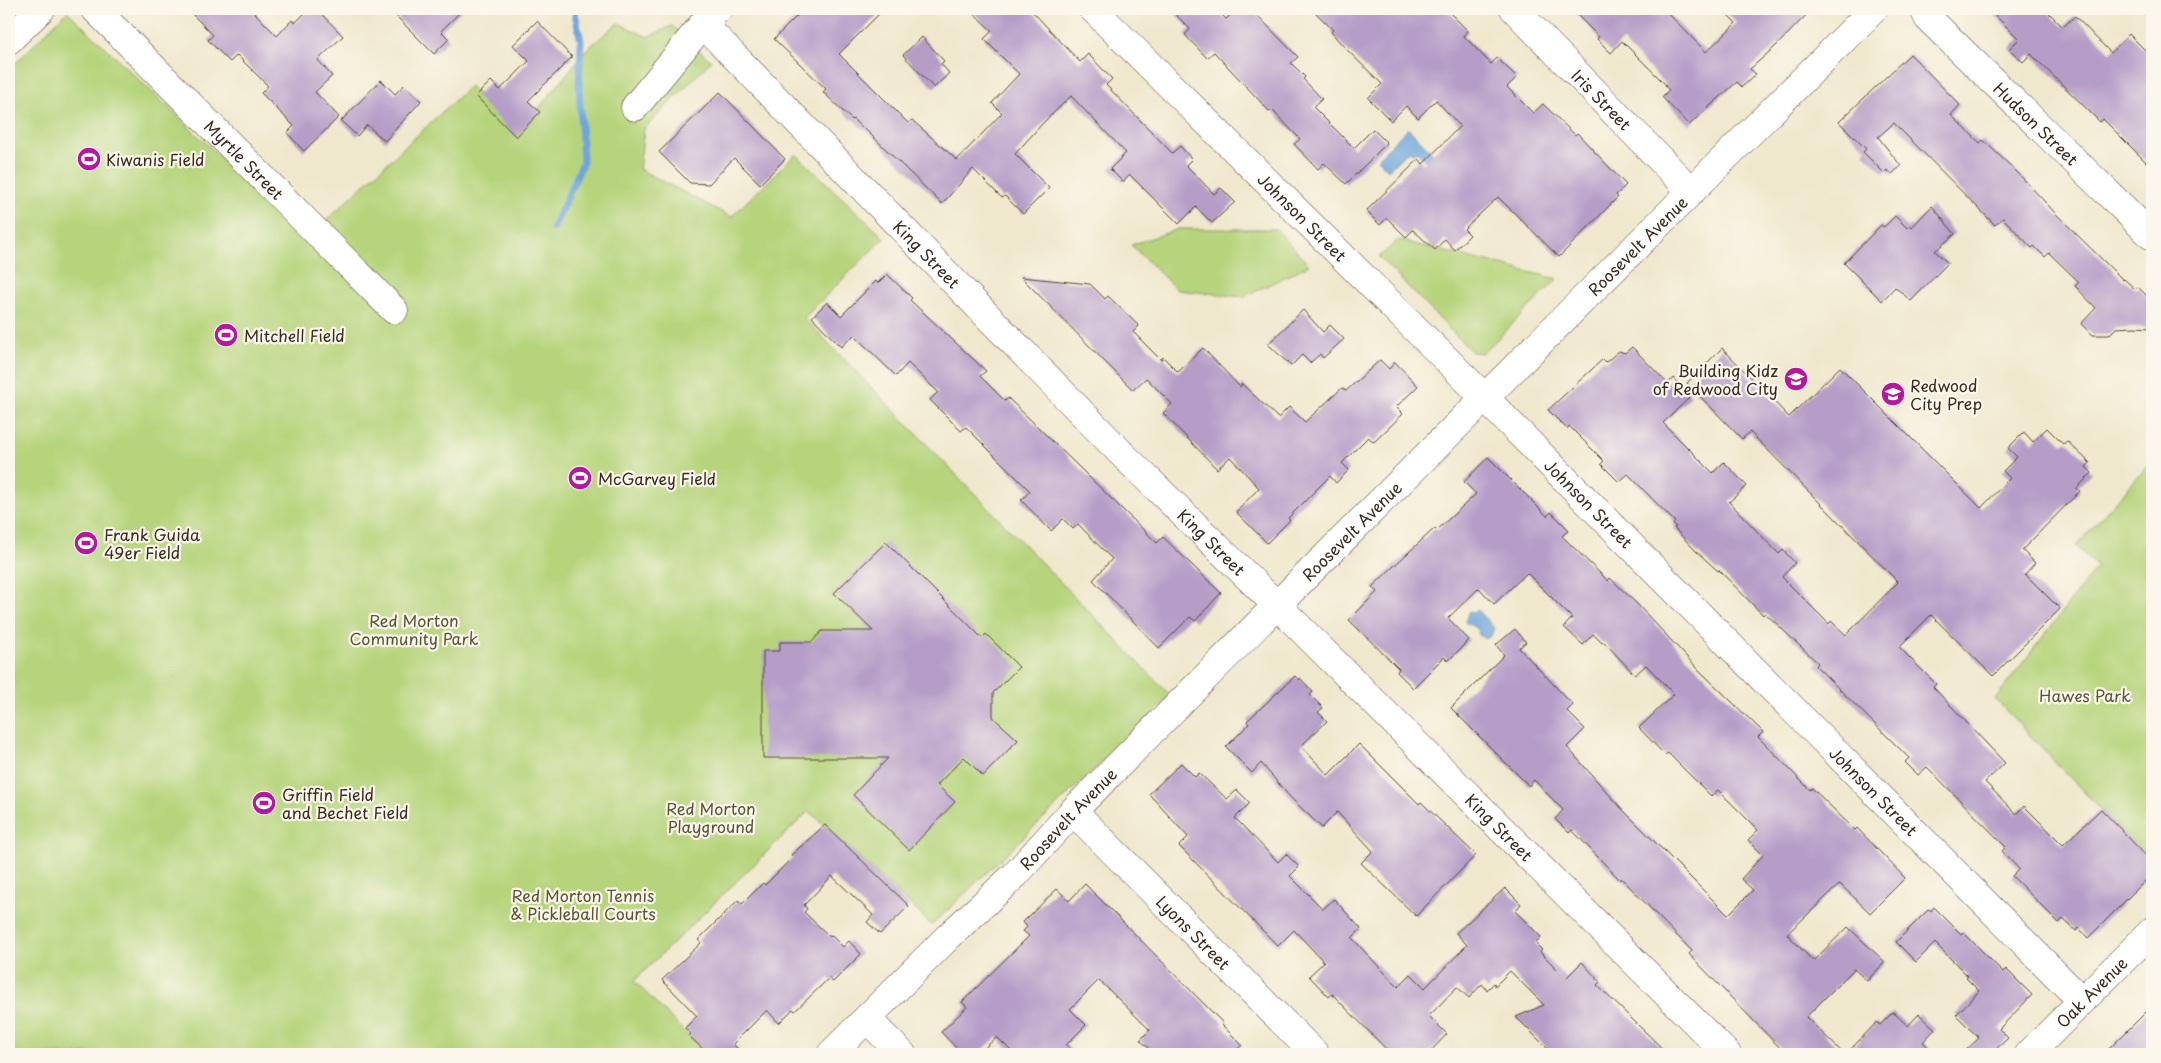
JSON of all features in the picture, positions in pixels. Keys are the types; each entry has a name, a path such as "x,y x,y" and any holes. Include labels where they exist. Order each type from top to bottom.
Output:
{"street":[{"path":"9,40 41,9"},
{"name":"Myrtle Street","path":"95,9 394,310"},
{"name":"Johnson Street","path":"1093,9 1482,397 2082,1001"},
{"name":"Iris Street","path":"1514,9 1690,190"},
{"name":"Roosevelt Avenue","path":"831,1054 1015,875 1072,811 1146,739 1482,397 1874,9"},
{"name":"Hudson Street","path":"1924,9 1928,18 2152,236"},
{"path":"635,107 710,16"},
{"name":"King Street","path":"710,16 1121,453 1728,1054"},
{"name":"Lyons Street","path":"1072,811 1315,1054"},
{"name":"Oak Avenue","path":"2029,1054 2152,931"},
{"path":"867,1019 902,1054"}],"green space":[{"name":"Red Morton Community Park","path":"67,11 306,239 470,86 517,135 587,49 618,23 648,37 672,26 711,61 644,129 639,169 731,217 796,154 884,238 804,318 1171,696 932,925 809,811 634,981 707,1054 9,1054 9,70"},
{"path":"1178,229 1276,229 1309,265 1244,297 1177,290 1131,245"},
{"path":"1398,240 1558,279 1483,353 1472,352 1379,257"},
{"name":"Hawes Park","path":"2152,461 2152,863 1995,699 2097,567 2076,546"}],"water":[{"path":"1408,128 1435,155 1428,163 1416,151 1414,153 1408,151 1388,170 1377,159"},
{"path":"1476,609 1494,628 1491,636 1485,639 1479,635 1478,629 1465,622 1468,613"}],"building":[{"path":"187,9 251,9 277,36 292,20 295,23 309,9 317,9 343,36 318,60 332,76 315,92 339,117 304,151 287,133 294,126 261,93 268,86 237,55 230,62 208,40 213,35"},
{"path":"389,9 463,9 441,31 449,39 434,54"},
{"path":"804,9 884,9 839,54 908,123 912,120 957,160 1002,113 992,103 1019,74 984,39 992,31 969,9 1030,9 1080,62 1088,54 1112,79 1106,85 1172,153 1180,146 1192,159 1186,165 1214,194 1221,188 1235,202 1212,223 1196,207 1179,224 1130,175 1123,182 1110,169 1126,153 1071,96 1015,154 1049,188 1023,214 1005,196 1002,198 973,169 942,204 864,128 852,120 823,92 826,89 774,39"},
{"path":"1170,9 1216,9 1226,19 1237,9 1251,9 1298,57 1291,63 1322,99 1313,107 1354,148 1373,129 1387,143 1346,184 1324,163 1318,169 1294,144 1300,139 1272,110 1270,112 1214,52 1207,58 1185,35 1190,29"},
{"path":"1312,9 1446,9 1468,31 1464,36 1491,64 1497,58 1517,77 1507,87 1533,113 1543,104 1575,135 1577,133 1626,185 1616,195 1618,197 1559,257 1498,197 1464,229 1470,235 1455,250 1445,239 1435,250 1413,230 1406,237 1387,218 1380,225 1366,211 1419,159 1423,164 1460,126 1436,100 1418,118 1406,106 1391,121 1368,98 1382,84 1345,48 1331,32 1333,30"},
{"path":"1571,9 1664,9 1706,52 1736,23 1722,9 1812,9 1777,45 1750,69 1756,74 1742,87 1737,82 1689,125 1662,97 1669,90 1666,85 1622,41 1611,53 1597,39 1599,37"},
{"path":"1989,9 2045,9 2063,27 2075,16 2111,53 2129,34 2152,57 2152,168 2103,119 2100,122 2031,54 2023,62 2009,49 2019,39"},
{"path":"537,21 572,57 528,101 540,112 516,137 476,96 491,81 500,90 529,61 513,45"},
{"path":"922,37 944,61 941,64 949,73 934,88 903,55"},
{"path":"1910,54 1960,105 1951,115 1980,143 1983,140 2018,173 2057,215 2123,280 2135,289 2138,287 2152,301 2152,328 2116,328 2109,335 2093,335 2081,324 2096,308 2075,286 2079,282 2049,253 2045,257 2034,246 2032,248 2003,218 1995,225 1894,123 1878,137 1901,166 1892,174 1887,170 1884,173 1863,152 1866,149 1839,122"},
{"path":"381,80 395,94 404,85 421,101 385,141 367,125 357,136 341,121"},
{"path":"720,92 785,159 760,184 734,158 709,184 690,183 659,152"},
{"path":"1932,206 1955,234 1935,251 1948,263 1911,301 1895,287 1882,301 1844,263 1881,225 1884,227 1895,216 1907,228 1910,225 1912,227"},
{"path":"887,274 912,298 910,300 986,371 980,376 1005,401 1008,398 1157,543 1163,537 1221,593 1195,621 1190,617 1159,648 1093,580 1112,559 1078,524 1073,529 1063,519 1051,531 1021,500 1030,491 966,427 961,431 930,400 938,392 908,363 896,376 854,335 841,347 812,317 827,302 841,316 876,281 878,283"},
{"path":"1021,277 1090,284 1105,299 1108,296 1139,326 1133,332 1161,360 1163,357 1178,372 1203,348 1240,387 1242,384 1278,418 1289,407 1305,422 1342,388 1346,391 1380,360 1389,369 1395,362 1418,386 1396,407 1403,414 1374,442 1368,437 1342,463 1349,470 1336,483 1330,476 1288,518 1290,520 1267,543 1236,512 1259,488 1230,457 1217,469 1163,413 1172,404 1146,378 1133,390"},
{"path":"1303,310 1323,332 1330,325 1344,339 1323,358 1320,354 1310,363 1302,355 1291,366 1268,344"},
{"path":"1632,347 1668,384 1673,378 1691,396 1663,423 1713,473 1724,462 1747,486 1729,502 1779,554 1783,550 1795,563 1782,577 1829,624 1831,621 1846,635 1898,582 1750,432 1742,439 1687,383 1722,348 1789,417 1840,367 1981,508 2010,478 2003,471 2017,457 2008,448 2024,432 2033,442 2047,428 2063,444 2067,441 2090,463 2086,467 2092,473 2077,488 2080,491 2022,550 2035,563 2025,574 2060,609 1993,676 1931,615 1899,647 1936,684 1933,687 2005,763 1985,782 2016,814 2024,806 2063,845 2101,809 2152,862 2152,874 2088,938 2079,928 2076,931 2063,919 2059,923 2012,876 2019,869 2002,851 2006,847 1927,767 1918,775 1905,762 1909,758 1816,666 1818,663 1765,613 1763,615 1719,570 1696,551 1674,528 1676,527 1673,524 1675,522 1628,474 1619,482 1601,464 1604,461 1569,426 1567,429 1548,410 1603,359 1606,362 1619,351 1625,353"},
{"path":"1488,457 1547,516 1551,512 1569,530 1562,536 1608,581 1610,578 1637,604 1699,670 1763,732 1758,737 1810,790 1812,788 1855,830 1857,828 1905,878 1870,913 1840,884 1787,934 1813,961 1848,927 1885,962 1867,981 1854,969 1806,1017 1844,1054 1786,1054 1689,954 1692,951 1621,878 1620,880 1572,830 1569,833 1555,819 1563,810 1534,780 1529,786 1451,708 1504,655 1496,645 1515,629 1526,642 1519,648 1573,705 1567,711 1585,729 1567,747 1622,809 1728,915 1753,890 1741,879 1763,855 1748,840 1758,830 1718,790 1711,796 1668,753 1665,755 1639,728 1674,694 1646,665 1635,675 1604,642 1602,643 1593,634 1583,645 1564,627 1572,618 1527,573 1494,604 1479,588 1448,618 1469,640 1448,661 1444,657 1413,688 1397,672 1399,669 1349,620 1377,592 1372,587 1435,528 1437,530 1476,494 1464,482"},
{"path":"886,542 982,638 986,634 1019,667 993,693 993,717 1018,740 983,776 964,757 937,785 955,802 909,850 853,795 888,758 763,758 763,651 780,651 780,642 812,642 822,631 873,631 834,593"},
{"path":"1295,676 1299,680 1300,678 1313,692 1310,695 1323,708 1318,712 1327,721 1301,746 1328,775 1359,744 1419,804 1421,802 1476,855 1416,916 1361,863 1373,851 1337,812 1322,828 1290,797 1261,763 1252,773 1226,747 1249,724 1247,721"},
{"path":"1181,763 1195,777 1199,773 1227,799 1237,790 1250,803 1235,818 1278,862 1286,854 1299,867 1290,876 1323,909 1334,899 1361,929 1352,938 1398,987 1411,974 1425,988 1467,945 1456,933 1505,888 1521,904 1515,911 1541,937 1535,943 1542,950 1540,952 1566,978 1582,962 1600,982 1597,985 1668,1054 1553,1054 1516,1017 1544,1005 1510,971 1495,986 1494,983 1487,990 1482,984 1469,998 1457,987 1429,1016 1447,1034 1428,1054 1391,1054 1332,994 1329,997 1309,976 1324,962 1294,930 1278,946 1179,846 1188,837 1149,794"},
{"path":"825,825 909,906 880,934 867,922 873,915 832,876 804,905 807,909 804,912 843,947 849,941 861,954 833,982 829,978 795,1011 793,1009 779,1023 767,1010 733,1044 743,1054 708,1054 689,1036 691,1034 685,1028 697,1016 662,980 701,943 698,940 738,900 742,904 763,883 765,885 793,857 791,855"},
{"path":"1085,884 1223,1023 1221,1024 1242,1045 1232,1054 1155,1054 1140,1040 1150,1030 1099,980 1070,1009 1086,1025 1066,1045 1076,1054 1014,1054 997,1037 978,1054 962,1054 941,1032 967,1007 962,1002 1029,936 1023,931 1027,927 1023,922 1057,889 1069,901"},
{"path":"1934,907 1961,934 1963,932 2003,972 2006,969 2032,995 1999,1029 2008,1038 1991,1054 1962,1054 1979,1038 1956,1015 1979,991 1966,978 1968,976 1935,943 1916,962 1896,942 1929,909 1931,911"},
{"path":"2152,1006 2152,1054 2104,1054"},
{"path":"1893,1012 1908,1026 1919,1014 1935,1029 1923,1042 1936,1054 1846,1054 1877,1022 1880,1025"}],"waterway":[{"path":"553,229 583,162 579,84 581,41 574,9"}],"place":[{"name":"Kiwanis Field","path":"89,159"},
{"name":"Mitchell Field","path":"226,335"},
{"name":"Building Kidz of Redwood City","path":"1796,379"},
{"name":"Redwood City Prep","path":"1893,394"},
{"name":"McGarvey Field","path":"580,478"},
{"name":"Frank Guida 49er Field","path":"86,543"},
{"name":"Griffin Field and Bechet Field","path":"264,803"}],"park label":[{"name":"Red Morton Playground","path":"711,817"},
{"name":"Red Morton Tennis & Pickleball Courts","path":"583,904"}]}
